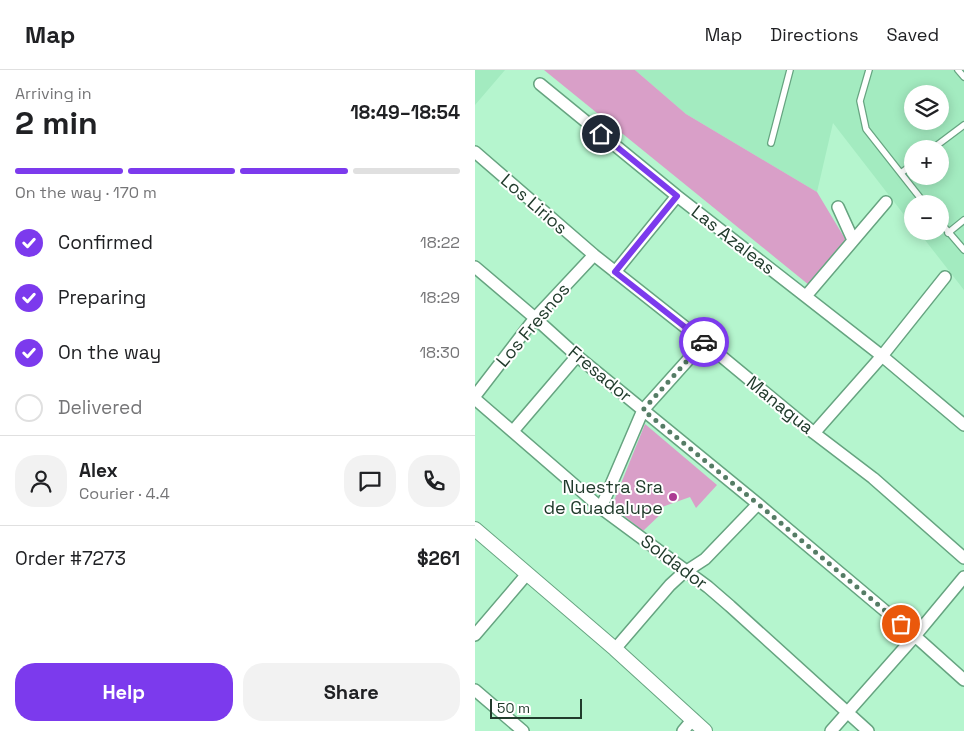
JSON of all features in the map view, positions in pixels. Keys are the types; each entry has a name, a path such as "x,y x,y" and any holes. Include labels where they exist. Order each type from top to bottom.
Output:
{"street":[{"name":"Las Azaleas","path":"540,84 677,196 882,356 964,425"},
{"name":"Los Lirios","path":"475,152 594,255"},
{"path":"615,272 677,196"},
{"path":"806,296 886,202"},
{"path":"838,207 853,240"},
{"name":"Managua","path":"594,255 704,342 814,433 873,478 964,558"},
{"name":"Los Fresnos","path":"475,397 535,318 594,255"},
{"name":"Fresador","path":"475,268 577,356 915,636 964,680"},
{"path":"814,433 882,356 945,278"},
{"path":"601,508 643,410 704,342"},
{"path":"513,431 577,356"},
{"name":"Soldador","path":"475,397 601,508 730,606 868,731"},
{"path":"615,649 670,585 705,559 758,504"},
{"path":"475,529 615,649 705,731"},
{"path":"475,635 527,574"},
{"path":"831,731 964,577"},
{"path":"475,690 523,731"},
{"path":"683,731 693,719"}],"lane":[{"path":"771,143 790,70"},
{"path":"869,70 860,101 866,129 918,195"},
{"path":"958,70 964,77"},
{"path":"944,140 964,125"},
{"path":"949,232 964,220"},
{"path":"949,234 964,250"}],"shaded area":[{"path":"475,70 505,70 475,105"},
{"path":"544,70 635,70 686,114 817,192 847,242 809,285"},
{"path":"635,70 964,70 964,290 925,240 949,240 949,195 904,195 904,215 833,123 817,192 686,114"},
{"path":"645,424 717,485 696,508 690,497 662,507 663,512 643,531 612,506"}],"way so far":[{"path":"704,342 643,410 901,624"}],"place":[{"name":"Nuestra Sra de Guadalupe","path":"673,497"}],"route":[{"path":"601,134 677,196 615,272 704,342"}]}
